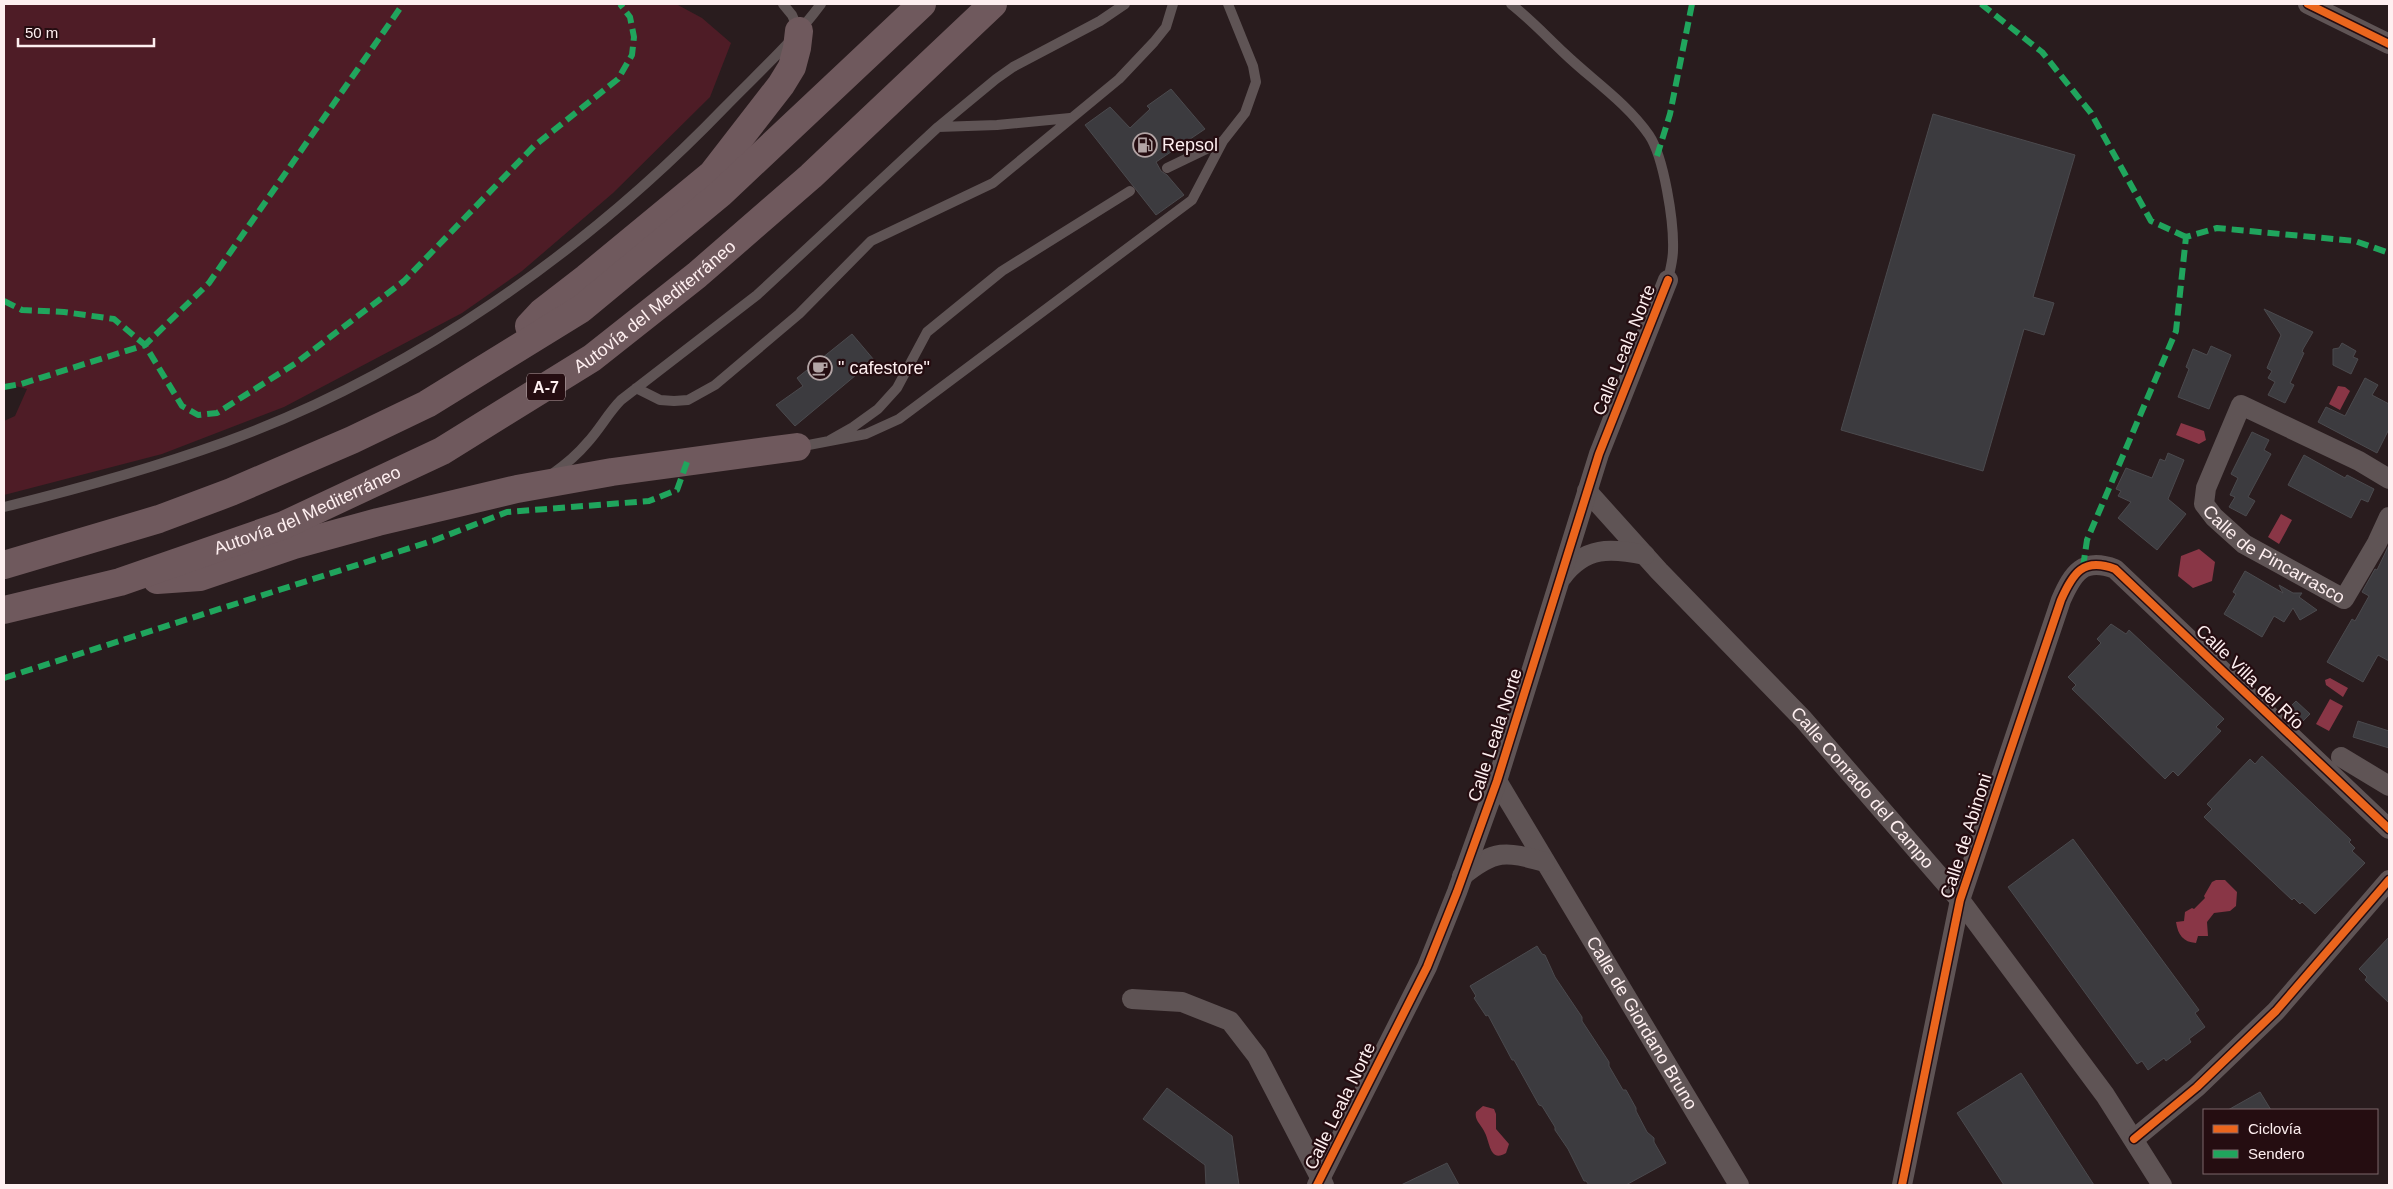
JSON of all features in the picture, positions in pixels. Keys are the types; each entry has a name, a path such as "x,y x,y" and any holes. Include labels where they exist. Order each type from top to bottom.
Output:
{"highway":[{"path":"4,565 159,520 231,492 352,440 426,404 581,308 720,194 922,4"},
{"name":"Autovía del Mediterráneo","path":"4,610 120,582 284,525 359,492 442,451 592,358 697,275 811,176 993,4"},
{"path":"493,363 542,312 712,174 781,85 792,67 806,23"},
{"path":"120,582 200,577 294,545 378,522 517,490 612,472 764,454 797,447"}],"street":[{"path":"2308,4 2389,44"},
{"name":"Calle Leala Norte","path":"1321,1183 1338,1142 1427,967 1462,876 1497,781 1599,454 1668,280"},
{"name":"Calle de Pincarrasco","path":"2389,479 2359,461 2241,405 2206,488 2204,504 2214,517 2244,544 2344,599 2383,547 2389,517"},
{"name":"Calle Conrado del Campo","path":"1587,491 1645,556 1802,720 1960,900 2105,1095 2162,1185"},
{"path":"1559,581 1567,570 1590,553 1616,549 1645,556"},
{"name":"Calle Villa del Río","path":"2083,567 2102,564 2115,569 2389,829"},
{"name":"Calle de Abinoni","path":"1902,1185 1960,900 2061,600 2071,578 2083,567"},
{"path":"2341,757 2389,786"},
{"name":"Calle de Giordano Bruno","path":"1497,781 1733,1183"},
{"path":"1462,876 1476,865 1499,854 1512,853 1545,862"},
{"path":"2134,1139 2198,1087 2276,1011 2389,880"},
{"path":"1132,999 1182,1002 1230,1020 1257,1056 1321,1183"}],"lane":[{"path":"783,4 792,15 806,23"},
{"path":"806,23 808,4"},
{"path":"4,507 146,468 227,441 308,406 381,371 438,337 506,295 613,213 676,158 806,23 821,4"},
{"path":"517,490 551,475 571,460 588,443 612,409 636,388 756,295 938,127 1013,67 1100,21 1125,4"},
{"path":"636,388 660,400 674,401 688,400 715,385 799,314 871,241 993,183 1118,80 1166,27 1173,4"},
{"path":"797,447 827,441 844,440 866,434 899,419 1192,200 1223,141 1245,113 1256,82 1253,66 1228,4"},
{"path":"1511,4 1534,22 1564,53 1626,108 1650,136 1663,173 1671,212 1674,251 1668,280"},
{"path":"938,127 997,126 1070,118"},
{"path":"1167,168 1223,141"},
{"path":"827,441 853,428 878,409 897,388 927,332 1002,271 1130,191"}],"shaded area":[{"path":"4,4 676,4 702,18 731,43 710,97 613,193 522,271 462,313 284,407 162,454 4,495 4,421 15,416 27,389 4,383"},
{"path":"2338,386 2345,387 2350,391 2340,410 2329,404"},
{"path":"2181,423 2204,431 2206,440 2199,444 2176,435"},
{"path":"2281,514 2292,520 2279,544 2268,537"},
{"path":"2199,549 2215,562 2212,581 2193,588 2178,576 2181,556"},
{"path":"2330,678 2348,688 2343,697 2326,685 2325,680"},
{"path":"2330,699 2343,706 2329,731 2316,724"},
{"path":"2225,880 2237,892 2236,906 2230,911 2214,913 2207,922 2208,936 2198,936 2196,943 2184,939 2178,931 2176,922 2184,921 2185,912 2192,908 2194,909 2205,898 2204,896 2212,882"},
{"path":"1483,1106 1494,1109 1496,1129 1509,1144 1506,1153 1497,1156 1491,1150 1485,1133 1476,1118 1476,1112"}],"building":[{"path":"1171,89 1205,129 1156,162 1161,171 1167,175 1184,195 1156,215 1085,125 1110,107 1130,128 1150,109 1147,106"},
{"path":"1933,114 2075,155 2033,297 2054,303 2044,335 2024,329 1983,471 1841,430"},
{"path":"2264,309 2313,332 2303,349 2302,352 2304,353 2290,383 2294,385 2285,403 2268,395 2275,382 2268,378 2272,371 2267,368 2281,335"},
{"path":"852,334 874,360 795,426 776,405 803,386 797,378"},
{"path":"2342,343 2356,351 2353,357 2358,359 2351,374 2333,365 2333,349 2339,348"},
{"path":"2211,346 2231,355 2209,409 2178,397 2189,369 2186,367 2193,349 2207,355"},
{"path":"2365,378 2378,385 2372,395 2389,404 2389,429 2377,453 2318,422 2326,407 2345,416"},
{"path":"2252,432 2269,440 2264,450 2271,454 2248,497 2255,501 2246,516 2229,507 2235,497 2230,495 2238,478 2231,474"},
{"path":"2168,453 2184,460 2168,499 2186,514 2157,550 2118,518 2131,502 2118,496 2121,491 2116,489 2126,468 2152,478 2160,459 2165,461"},
{"path":"2304,455 2345,478 2347,475 2374,489 2368,502 2361,499 2351,518 2288,485"},
{"path":"2389,545 2389,661 2378,655 2363,682 2327,662 2352,619 2355,621 2369,596 2362,592 2375,569 2377,570"},
{"path":"2245,571 2283,593 2279,585 2293,593 2302,593 2299,597 2317,610 2300,620 2293,608 2284,622 2274,616 2262,637 2224,614 2236,594 2233,592"},
{"path":"2111,624 2126,634 2129,630 2224,719 2216,727 2221,731 2178,776 2173,771 2165,779 2072,689 2076,685 2068,677 2101,643 2097,639"},
{"path":"2296,701 2310,714 2298,726 2284,713"},
{"path":"2358,721 2389,731 2389,748 2353,737"},
{"path":"2262,756 2351,840 2349,842 2355,848 2352,851 2365,863 2315,914 2302,902 2300,904 2294,898 2292,900 2204,817 2212,809 2207,804 2250,759 2255,764"},
{"path":"2073,839 2199,1010 2195,1013 2205,1027 2189,1039 2191,1042 2166,1061 2164,1058 2148,1070 2142,1061 2137,1064 2008,887"},
{"path":"2389,937 2389,1003 2365,980 2367,977 2359,969"},
{"path":"1537,946 1542,954 1545,955 1555,977 1609,1062 1609,1066 1623,1090 1626,1090 1647,1132 1654,1138 1654,1142 1666,1163 1626,1185 1589,1185 1584,1181 1568,1149 1542,1106 1539,1105 1514,1060 1512,1060 1488,1015 1486,1016 1474,998 1476,996 1470,986"},
{"path":"2021,1073 2094,1185 2004,1185 1957,1113"},
{"path":"1167,1088 1232,1136 1239,1185 1206,1185 1205,1165 1143,1119"},
{"path":"2260,1092 2270,1109 2230,1109"},
{"path":"1447,1163 1459,1185 1401,1185"}],"marked path":[{"path":"4,387 21,384 145,345 209,283 403,4"},
{"path":"4,301 22,310 64,312 114,319 145,345 182,406 198,415 217,413 296,363 404,281 534,146 618,79 632,55 634,37 630,17 620,4"},
{"path":"1657,156 1670,114 1692,4"},
{"path":"1981,4 2042,52 2091,113 2151,221 2186,237"},
{"path":"2083,567 2087,540 2176,331 2186,237 2217,228 2355,241 2389,253"},
{"path":"4,678 435,540 507,512 649,501 677,490 687,462"}],"cycle path":[{"path":"2308,4 2389,44"},
{"path":"1317,1185 1427,967 1457,892 1497,781 1599,454 1668,280"},
{"path":"1902,1185 1960,900 2061,600 2070,582 2080,570 2087,566 2095,565 2115,569 2389,829"},
{"path":"2134,1139 2197,1087 2276,1011 2389,880"}],"place":[{"name":"Repsol","path":"1145,145"},
{"name":"\" cafestore\"","path":"820,368"}]}
